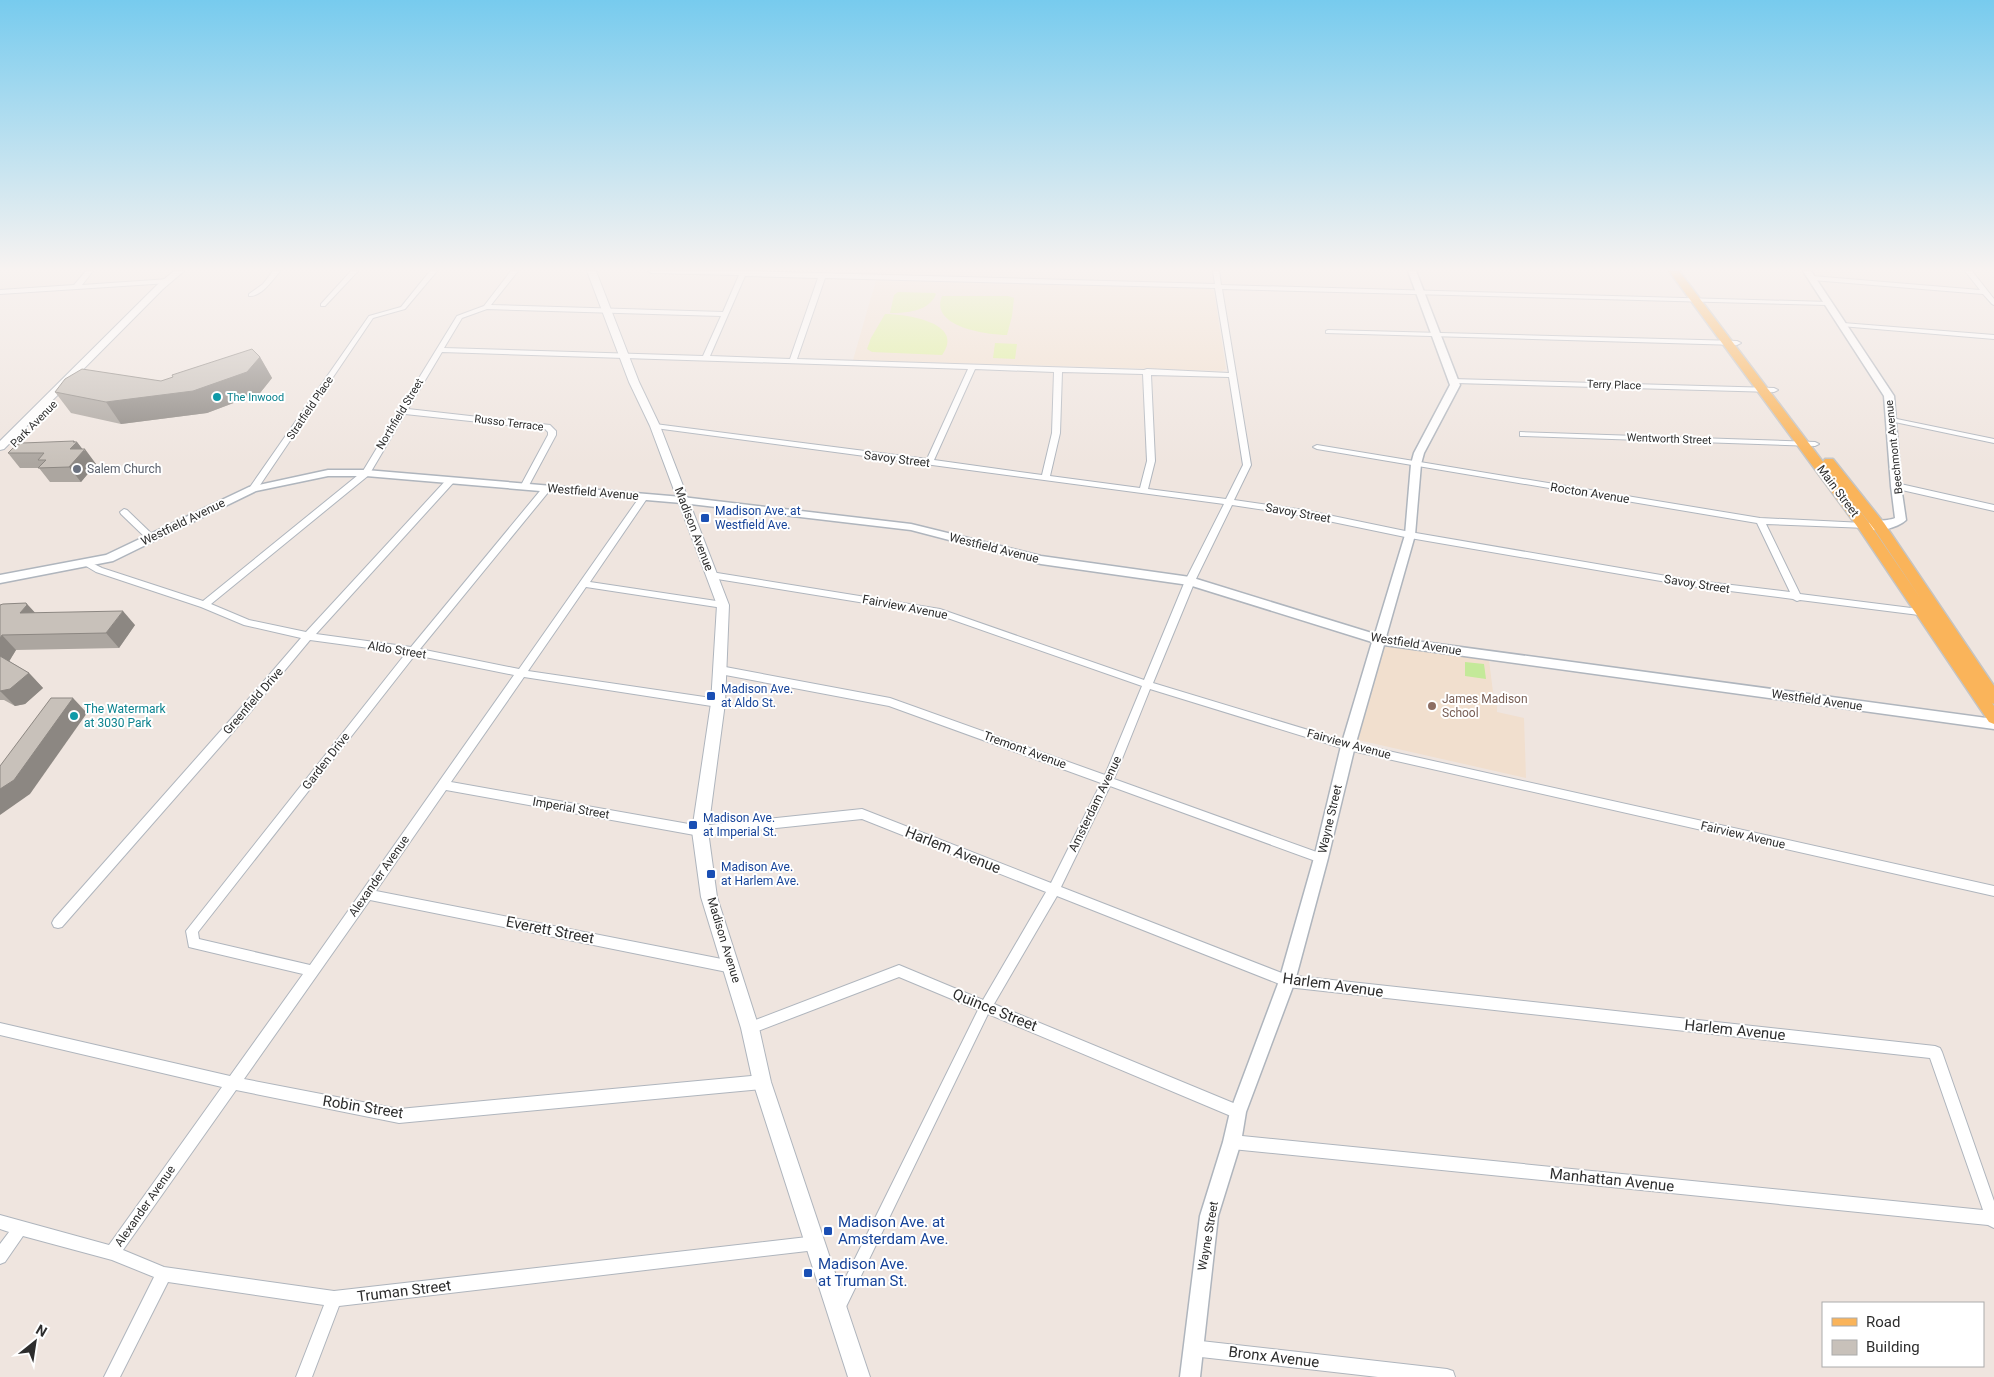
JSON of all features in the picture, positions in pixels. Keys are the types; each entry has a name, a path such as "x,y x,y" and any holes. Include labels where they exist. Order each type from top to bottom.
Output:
{"main road":[{"name":"Park Avenue","path":"0,447 112,335"},
{"name":"Park Avenue","path":"0,458 121,335"},
{"name":"Madison Avenue","path":"616,335 655,426 723,605 718,703 700,831 709,897 750,1028 762,1082 816,1243 858,1377"},
{"name":"Main Street","path":"1726,335 1809,444 1922,613 1988,692"},
{"name":"Main Street","path":"1809,444 1880,526 1988,692 1994,718"}],"street":[{"name":"Stratfield Place","path":"253,489 358,335"},
{"name":"Northfield Street","path":"366,473 401,411 448,335"},
{"path":"706,358 716,335"},
{"path":"793,361 802,335"},
{"name":"Amsterdam Avenue","path":"837,1309 986,1006 1053,891 1108,780 1149,685 1190,580 1247,463 1227,335"},
{"path":"1437,335 1455,380"},
{"path":"1503,335 1732,343"},
{"name":"Beechmont Avenue","path":"1850,335 1883,385 1888,396 1901,520 1896,523 1880,526 1864,526"},
{"path":"1972,335 1994,337"},
{"path":"439,350 1234,375"},
{"path":"929,463 972,368"},
{"path":"1046,477 1056,432 1058,370"},
{"path":"1144,490 1150,462 1147,371"},
{"name":"Terry Place","path":"1455,380 1768,390"},
{"name":"Wayne Street","path":"1190,1377 1209,1216 1232,1142 1238,1112 1287,981 1321,858 1348,746 1410,535 1416,464 1419,453 1454,389 1455,380"},
{"name":"Russo Terrace","path":"401,411 547,427 552,431 552,436 524,487"},
{"path":"1890,419 1994,441"},
{"name":"Savoy Street","path":"655,426 1144,490 1304,513 1410,535 1690,583 1938,615"},
{"name":"Wentworth Street","path":"1523,434 1809,444"},
{"name":"Rocton Avenue","path":"1316,447 1760,521 1864,526"},
{"name":"Westfield Avenue","path":"0,579 109,558 253,489 328,473 366,473 682,500 911,527 1041,560 1190,580 1379,640 1994,724"},
{"path":"204,605 366,473"},
{"name":"Greenfield Drive","path":"58,923 243,713 308,636 452,480"},
{"path":"1896,486 1994,508"},
{"name":"Garden Drive","path":"312,971 194,943 192,931 413,651 547,488"},
{"name":"Alexander Avenue","path":"112,1253 367,894 644,497"},
{"path":"124,512 151,538"},
{"path":"1760,521 1796,598"},
{"name":"Aldo Street","path":"86,563 98,570 204,605 247,623 308,636 413,651 520,673 718,703"},
{"name":"Fairview Avenue","path":"711,575 940,612 1149,685 1348,746 1994,891"},
{"path":"583,584 723,605"},
{"name":"Tremont Avenue","path":"720,670 890,702 1321,858"},
{"name":"Imperial Street","path":"442,785 700,831"},
{"name":"Harlem Avenue","path":"700,831 862,814 1053,891 1287,981 1935,1052 1993,1220"},
{"name":"Everett Street","path":"367,894 732,967"},
{"name":"Quince Street","path":"750,1028 899,971 1238,1112"},
{"name":"Robin Street","path":"0,1029 233,1083 399,1116 762,1082"},
{"name":"Manhattan Avenue","path":"1232,1142 1993,1220"},
{"name":"Truman Street","path":"0,1222 112,1253 164,1274 334,1299 816,1243"},
{"path":"0,1256 20,1228"},
{"path":"112,1377 164,1274"},
{"path":"304,1377 334,1299"},
{"name":"Bronx Avenue","path":"1192,1348 1447,1377"}],"shaded area":[{"path":"860,335 1221,335 1226,369 1222,371 853,360"},
{"name":"James Madison School","path":"1384,646 1489,660 1494,700 1497,700 1497,712 1524,718 1526,778 1358,740"}],"green space":[{"path":"873,335 946,335 947,344 942,355 872,352 867,349"},
{"path":"995,343 1017,344 1015,359 993,358"},
{"path":"1465,662 1484,664 1486,679 1465,676"}],"building":[{"path":"252,349 260,357 247,372 193,391 106,402 55,392 65,379 82,369 161,381 173,377 172,375"},
{"path":"77,442 70,449 85,449 69,467 38,468 46,460 38,460 44,453 8,453 16,445 22,443"},
{"path":"26,603 27,605 20,613 123,611 106,633 2,635 0,638 0,605"},
{"path":"0,656 29,673 10,689 0,691"},
{"path":"51,698 73,698 14,780 0,789 0,766"}],"place":[{"name":"The Inwood","path":"217,397"},
{"name":"Salem Church","path":"77,469"},
{"name":"Madison Ave. at Westfield Ave.","path":"705,518"},
{"name":"Madison Ave. at Aldo St.","path":"711,696"},
{"name":"James Madison School","path":"1432,706"},
{"name":"The Watermark at 3030 Park","path":"74,716"},
{"name":"Madison Ave. at Imperial St.","path":"693,825"},
{"name":"Madison Ave. at Harlem Ave.","path":"711,874"},
{"name":"Madison Ave. at Amsterdam Ave.","path":"828,1231"},
{"name":"Madison Ave. at Truman St.","path":"808,1273"}]}
